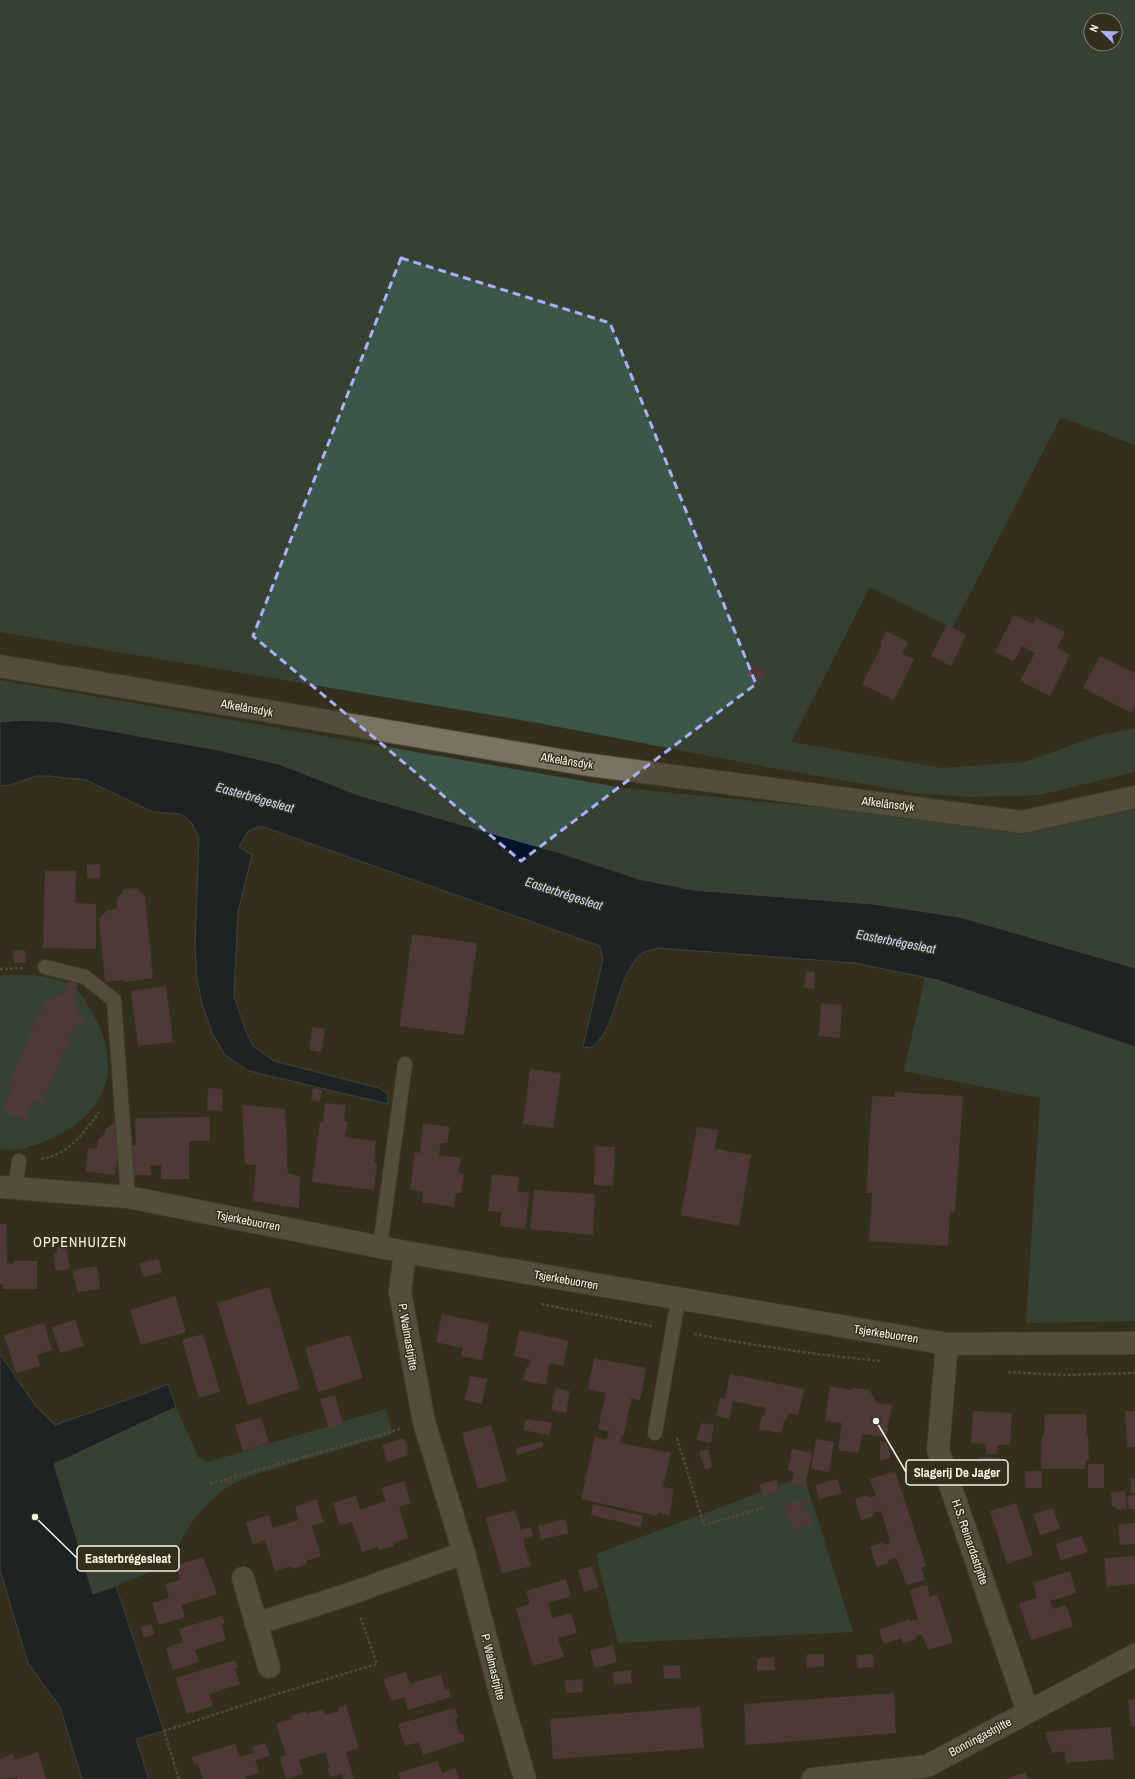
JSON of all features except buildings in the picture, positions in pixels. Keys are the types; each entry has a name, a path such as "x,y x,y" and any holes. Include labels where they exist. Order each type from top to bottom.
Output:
{"street":[{"name":"Afkelânsdyk","path":"0,666 583,764 1022,822 1135,797"},
{"name":"Tsjerkebuorren","path":"7,1187 128,1197 405,1252 678,1300 947,1344 1135,1343"},
{"name":"P. Walmastrjitte","path":"405,1252 400,1292 424,1422 464,1553 503,1704 525,1779"},
{"name":"H.S. Reinardastrjitte","path":"947,1344 938,1450 1028,1712"},
{"path":"256,1624 352,1594 464,1553"},
{"path":"243,1578 269,1667"},
{"name":"Bonningastrjitte","path":"813,1779 927,1766 1135,1655"}],"lane":[{"path":"45,967 85,977 114,1000 128,1197"},
{"path":"380,1247 405,1064"},
{"path":"7,1187 19,1162"},
{"path":"655,1433 678,1300"}],"path":[{"path":"19,1162 50,1158 73,1144 94,1119 119,1084"},
{"path":"210,1484 424,1422"},
{"path":"655,1433 678,1438 704,1525 766,1507"}],"highlighted area":[{"path":"401,258 610,323 756,684 521,861 253,636"}],"green space":[{"path":"0,0 1135,0 1135,445 1061,417 952,628 870,587 791,742 942,768 1025,762 1100,735 1135,728 1135,772 1039,795 971,797 915,793 778,769 538,723 0,632"},
{"path":"0,680 624,788 915,817 1007,831 1059,826 1102,814 1135,809 1135,968 960,917 873,904 693,890 639,879 560,853 358,795 279,764 218,750 60,722 23,720 0,722"},
{"path":"0,976 35,976 56,979 69,985 77,991 93,1014 102,1034 107,1053 108,1071 104,1088 96,1103 85,1117 69,1129 50,1139 32,1146 13,1150 0,1149"},
{"path":"925,978 937,980 1135,1047 1135,1321 1026,1323 1040,1098 904,1071"},
{"path":"176,1407 198,1457 208,1462 386,1409 393,1434 248,1477 232,1484 215,1496 199,1513 180,1543 170,1564 93,1595 54,1463"},
{"path":"804,1476 853,1632 618,1643 596,1554"}],"water":[{"name":"Easterbrégesleat","path":"23,720 60,722 218,750 279,764 358,795 560,853 639,879 693,890 873,904 960,917 1135,968 1135,1047 937,980 854,963 658,948 642,953 637,957 621,988 610,1022 605,1032 590,1048 583,1047 603,959 600,946 261,826 248,831 239,847 252,855 238,912 234,996 245,1029 253,1046 274,1061 379,1088 388,1094 388,1104 249,1071 225,1055 213,1035 202,1004 197,979 195,946 199,837 191,822 181,814 153,812 86,780 36,776 10,785 0,786 0,722"},
{"path":"0,1354 34,1404 55,1425 168,1384 176,1407 54,1464 93,1594 116,1586 164,1731 136,1739 149,1779 82,1779 60,1707 28,1663 0,1570"}],"place":[{"name":"Slagerij De Jager","path":"876,1421"},
{"name":"Easterbrégesleat","path":"35,1517"}],"district":[{"name":"OPPENHUIZEN","path":"80,1242"}]}
